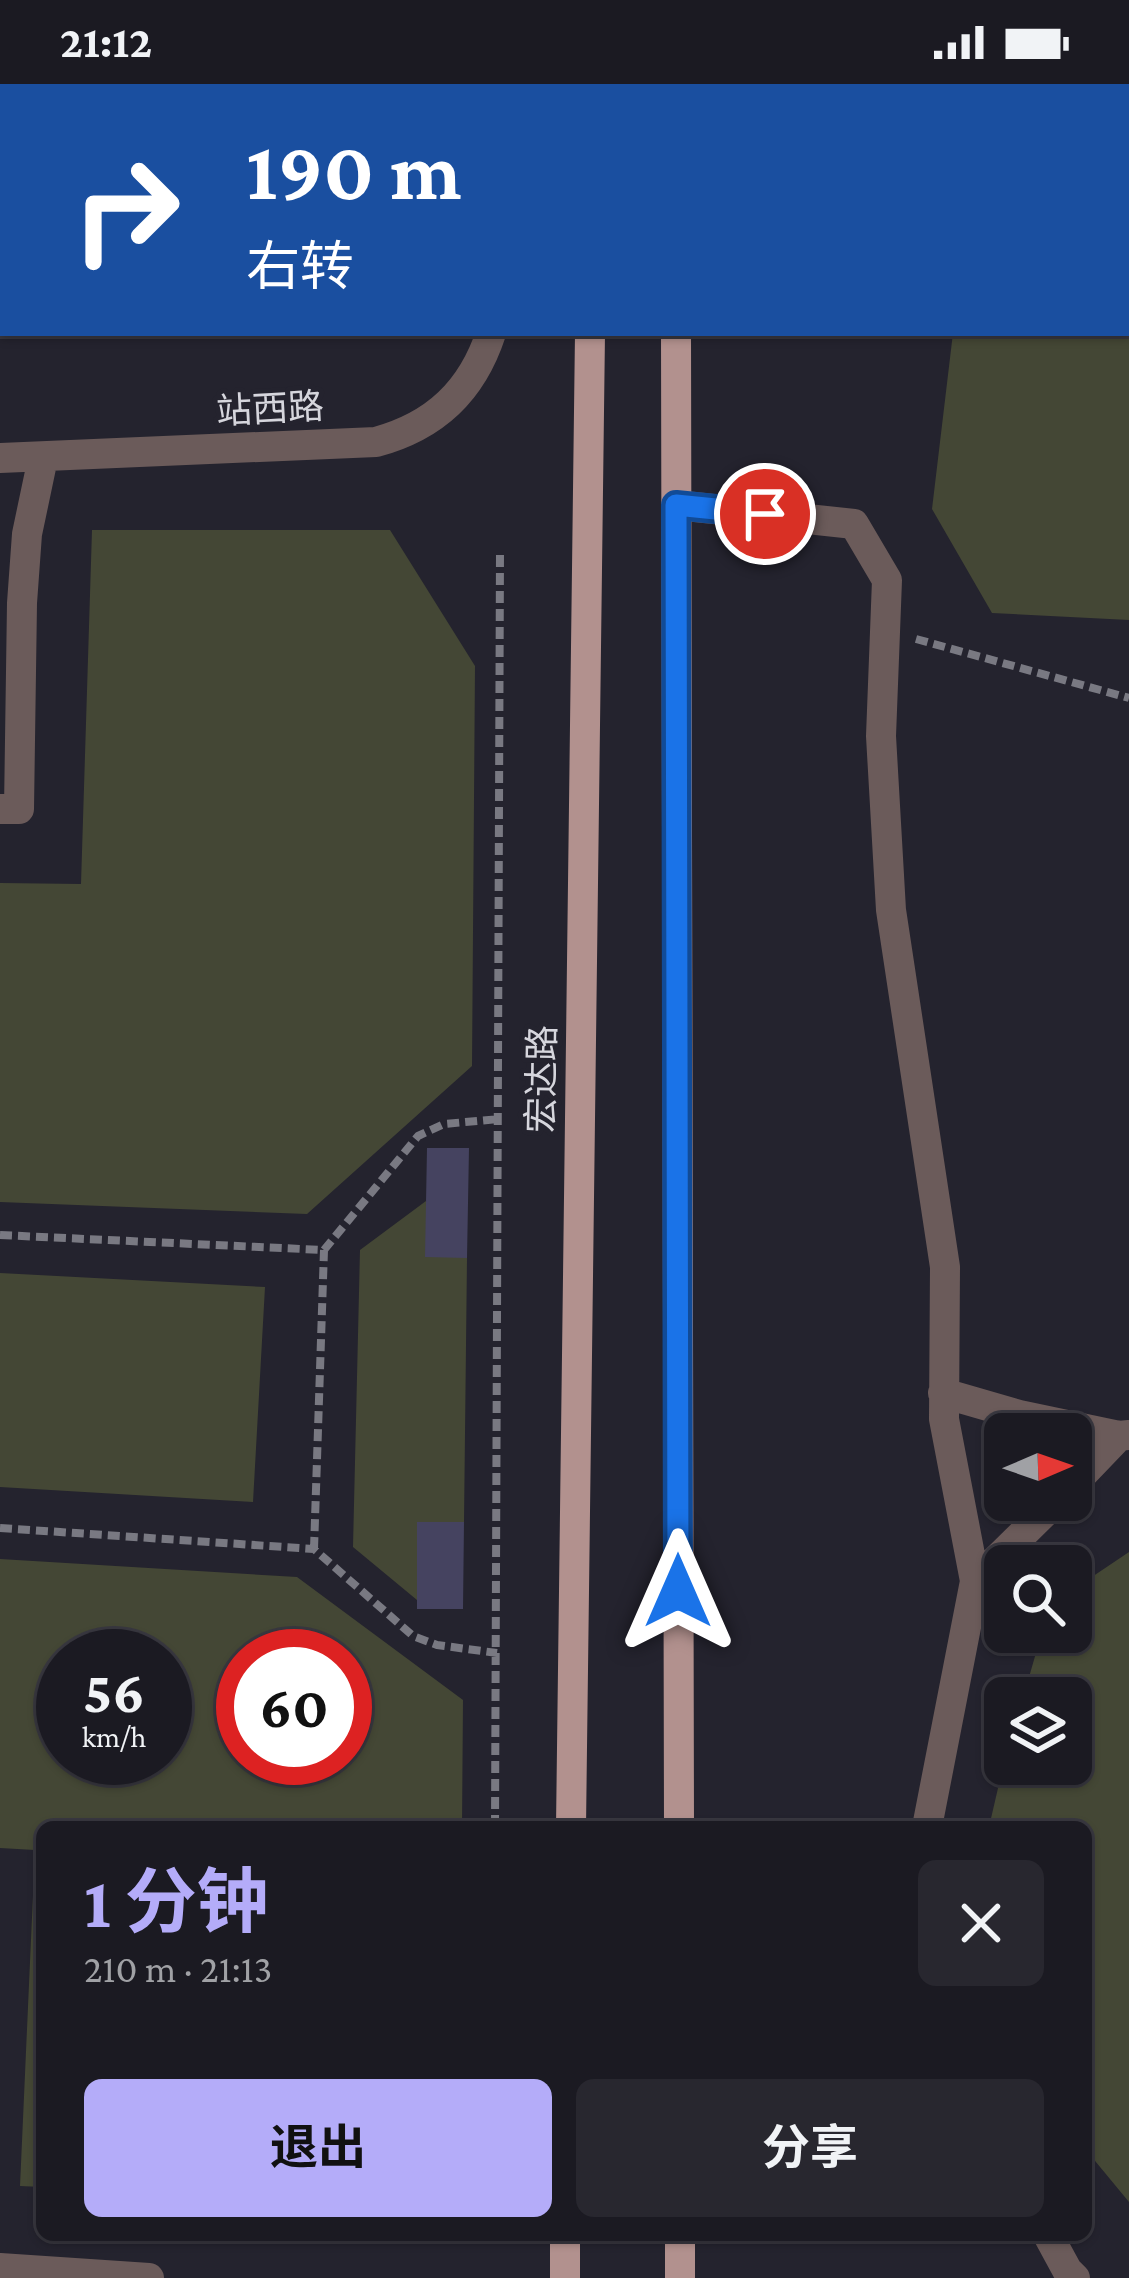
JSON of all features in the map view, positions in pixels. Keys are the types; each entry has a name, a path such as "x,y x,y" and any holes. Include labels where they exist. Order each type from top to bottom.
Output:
{"main road":[{"path":"574,336 589,414"},
{"name":"宏达路","path":"571,1821 590,336"},
{"path":"676,336 679,1821"},
{"path":"677,415 687,336"},
{"path":"565,2241 565,2278"},
{"path":"680,2241 680,2278"}],"street":[{"name":"站西路","path":"0,458 352,444 400,435 442,412 459,395 474,375 489,336"},
{"path":"0,809 19,809 10,721 11,603 43,458"},
{"path":"676,505 854,524 886,580 881,736 890,910 945,1267 944,1418 974,1581 928,1821"},
{"path":"944,1393 1019,1415 1124,1436"},
{"path":"1092,1466 1124,1436"},
{"path":"974,1581 1035,1521"},
{"path":"1051,2241 1075,2278"},
{"path":"0,2268 148,2278"}],"path":[{"path":"495,1821 500,552"},
{"path":"885,631 1129,698"},
{"path":"314,1549 324,1250 418,1136 444,1124 499,1119"},
{"path":"0,1234 324,1250"},
{"path":"0,1528 314,1549 413,1636 437,1645 498,1653"}],"green space":[{"path":"953,336 1129,336 1129,620 992,613 932,509"},
{"path":"92,530 390,530 475,666 472,1066 307,1214 0,1202 0,883 81,884"},
{"path":"426,1201 467,1258 464,1522 417,1522 417,1600 353,1547 360,1250"},
{"path":"0,1273 265,1287 253,1502 0,1487"},
{"path":"1129,1552 1129,2202 1092,2157 1092,1821 990,1821 999,1785 1092,1785 1092,1677 1029,1677 1036,1653 1092,1653 1092,1577"},
{"path":"0,1559 297,1577 367,1629 216,1629 216,1785 372,1785 372,1633 463,1700 462,1821 36,1821 36,2187 20,2186 35,1850 0,1848"}],"building":[{"path":"427,1148 469,1148 467,1258 425,1257"},
{"path":"417,1522 464,1522 463,1609 417,1609"}],"route":[{"path":"678,1591 676,505 765,514"}]}
